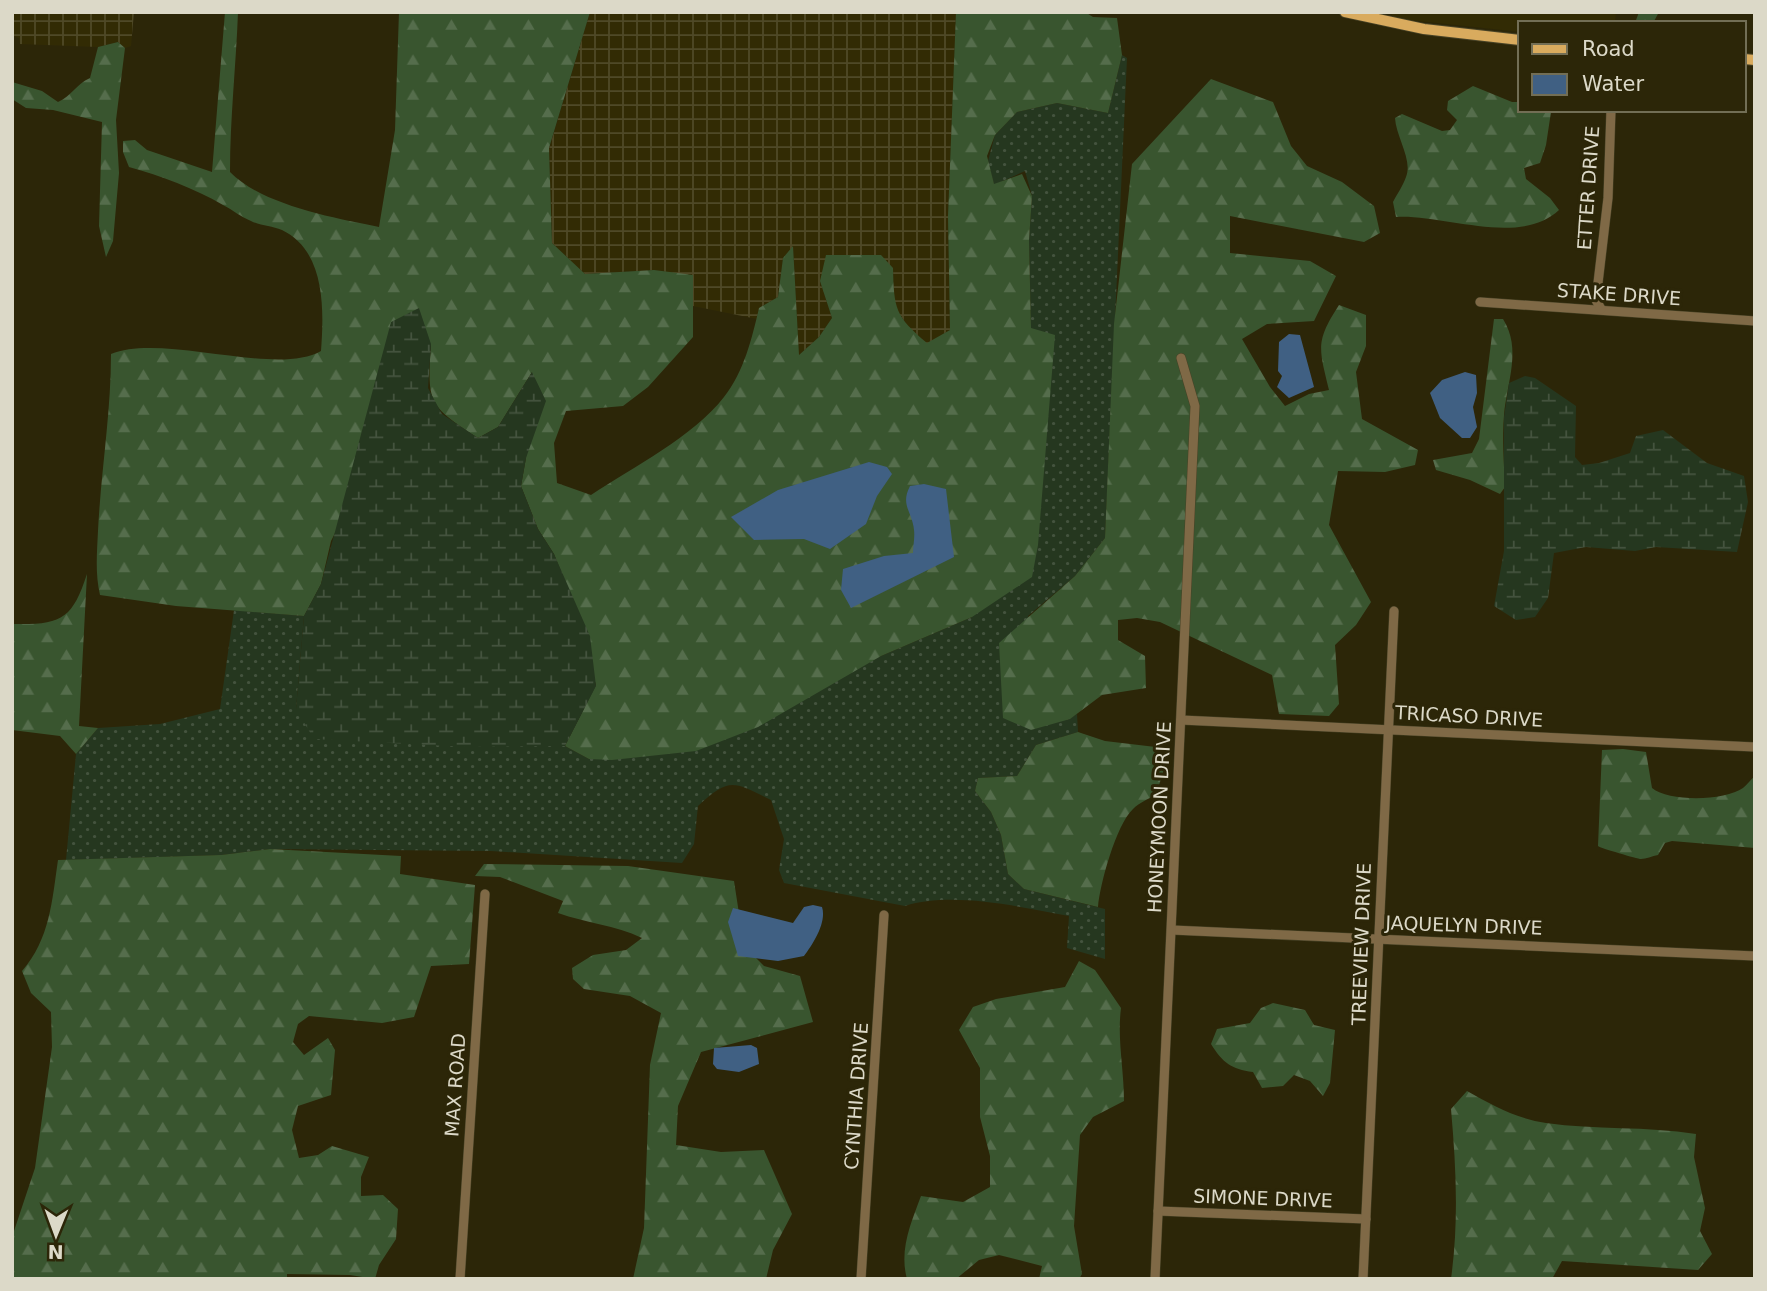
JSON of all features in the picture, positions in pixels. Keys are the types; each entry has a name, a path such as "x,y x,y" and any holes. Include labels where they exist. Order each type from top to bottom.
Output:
{"main road":[{"path":"1345,12 1424,29 1518,40"}],"street":[{"name":"ETTER DRIVE","path":"1601,309 1596,300 1608,198 1611,112"},
{"name":"STAKE DRIVE","path":"1480,302 1755,321"},
{"name":"HONEYMOON DRIVE","path":"1155,1279 1195,406 1181,358"},
{"name":"TREEVIEW DRIVE","path":"1363,1279 1394,611"},
{"name":"TRICASO DRIVE","path":"1181,720 1755,747"},
{"name":"MAX ROAD","path":"460,1279 485,894"},
{"name":"CYNTHIA DRIVE","path":"861,1279 884,915"},
{"name":"JAQUELYN DRIVE","path":"1172,930 1755,956"},
{"name":"SIMONE DRIVE","path":"1158,1211 1366,1219"}],"shaded area":[{"path":"12,12 134,12 131,46 125,48 118,42 98,47 20,44 19,38 12,35"},
{"path":"590,12 956,12 948,216 950,330 927,344 911,330 894,307 893,268 820,281 832,318 819,337 799,355 793,247 783,258 778,297 759,308 757,319 693,306 693,276 654,270 585,274 552,243 549,149"},
{"path":"1392,12 1616,12 1615,21 1518,21 1518,32 1391,18"}],"green space":[{"path":"225,12 238,12 230,172 260,193 279,202 379,227 395,130 399,12 590,12 549,148 552,243 585,274 654,270 693,275 693,337 648,387 623,406 566,411 554,443 557,483 591,495 679,438 711,412 724,397 742,366 759,308 778,297 783,258 793,246 799,355 819,337 832,318 820,281 826,255 881,255 893,268 898,311 908,326 927,343 950,330 948,216 956,12 1085,12 1093,17 1117,18 1122,55 1108,113 1057,103 1017,112 995,135 987,156 994,184 1022,174 1032,196 1029,240 1031,328 1055,335 1038,545 1032,577 972,617 881,656 758,727 696,751 612,760 589,759 565,746 596,685 568,589 554,554 538,529 521,486 526,458 532,372 498,427 478,438 449,418 434,401 430,379 431,344 331,541 321,584 304,616 176,606 100,595 97,547 111,354 133,349 159,348 277,359 301,358 321,351 322,301 319,283 307,252 296,240 282,230 247,219 189,188 129,167 123,152 123,141 135,140 147,150 212,172"},
{"path":"1639,12 1659,12 1654,21 1636,21"},
{"path":"118,42 125,48 116,120 119,173 113,241 106,257 99,226 102,122 53,110 26,108 12,99 12,82 42,91 58,102 90,78 98,47"},
{"path":"1122,55 1127,58 1105,538 1075,576 1028,616 1067,720 1077,714 1078,732 1036,745 1017,776 978,778 975,791 991,812 1001,835 1008,874 1024,889 1105,909 1105,959 1067,948 1069,916 965,900 905,906 784,883 779,870 784,839 771,800 733,785 718,790 698,806 694,844 682,863 491,851 270,849 221,855 66,860 76,754 98,728 160,724 220,709 234,610 304,616 296,709 565,746 589,759 881,656 972,617 1031,328 1029,240 1032,196 1025,171 994,185 988,161 995,135 1017,112 1057,103 1108,113"},
{"path":"1211,79 1273,102 1291,146 1307,166 1342,182 1374,206 1380,233 1364,242 1230,216 1230,253 1310,261 1336,276 1314,321 1267,324 1242,339 1270,387 1285,406 1309,394 1329,390 1321,346 1326,328 1339,305 1366,315 1366,346 1356,372 1362,419 1418,450 1415,465 1385,472 1338,471 1329,525 1371,602 1356,625 1335,645 1339,704 1329,716 1279,714 1272,675 1160,622 1137,618 1118,620 1118,640 1145,656 1146,688 1102,695 1070,719 1031,730 1003,718 999,643 1075,576 1105,538 1114,324 1132,164"},
{"path":"1473,86 1518,102 1518,112 1551,112 1540,163 1524,168 1526,179 1550,198 1559,210 1543,221 1503,228 1396,217 1393,202 1408,170 1395,118 1402,114 1442,131 1450,130 1457,120 1447,110 1448,101"},
{"path":"419,308 431,344 428,388 442,414 478,438 498,427 532,372 546,401 526,458 521,486 538,529 554,554 590,636 596,686 565,746 466,747 314,739 296,709 304,616 321,584 391,322"},
{"path":"1494,319 1503,319 1512,342 1512,366 1503,424 1505,487 1500,494 1470,480 1436,470 1433,460 1472,453 1479,439"},
{"path":"1525,376 1535,378 1576,406 1575,457 1582,465 1599,463 1630,453 1636,436 1663,430 1707,463 1744,476 1748,502 1737,552 1656,547 1635,551 1586,547 1554,553 1548,598 1535,617 1516,620 1494,606 1504,551 1504,417 1509,383"},
{"path":"87,574 79,726 98,728 76,754 60,736 12,730 12,624 42,623 62,617 76,601"},
{"path":"1078,732 1105,741 1164,748 1169,753 1156,795 1133,809 1115,841 1105,870 1098,907 1024,889 1008,874 1001,835 991,812 975,791 978,778 1017,776 1036,745"},
{"path":"1602,750 1646,752 1652,788 1671,796 1697,798 1724,795 1743,788 1755,776 1755,848 1672,841 1665,843 1658,855 1641,859 1598,846"},
{"path":"270,849 401,856 400,874 475,885 469,964 431,966 414,1017 382,1023 309,1016 298,1024 293,1042 304,1055 328,1038 335,1050 331,1095 298,1106 292,1130 299,1158 318,1155 332,1146 369,1157 361,1177 361,1196 383,1195 398,1209 396,1239 379,1265 375,1279 350,1275 287,1274 287,1279 12,1279 12,1237 35,1168 52,1047 51,1012 31,993 22,971 39,946 44,933 58,860 221,855"},
{"path":"484,864 628,866 734,881 744,946 764,966 800,976 813,1022 701,1052 678,1106 676,1145 721,1152 764,1150 792,1214 773,1250 766,1279 633,1279 644,1228 650,1065 661,1013 630,996 584,989 573,979 572,968 593,955 626,950 642,938 558,913 563,901 500,877 475,876"},
{"path":"1079,961 1095,970 1121,1008 1124,1101 1093,1117 1080,1135 1074,1226 1082,1274 1079,1279 1039,1279 1042,1266 999,1255 979,1260 956,1279 907,1279 905,1247 921,1196 963,1202 990,1187 990,1156 980,1117 980,1068 959,1030 973,1007 996,999 1065,987"},
{"path":"1273,1003 1305,1010 1314,1025 1335,1030 1330,1083 1323,1096 1310,1081 1294,1075 1283,1086 1262,1088 1253,1072 1228,1064 1211,1044 1217,1029 1250,1023 1261,1008"},
{"path":"1467,1091 1505,1111 1535,1121 1696,1134 1694,1157 1705,1208 1700,1231 1712,1254 1698,1270 1562,1261 1552,1279 1451,1279 1456,1194 1451,1109"}],"water":[{"path":"1289,334 1300,335 1314,387 1289,398 1277,387 1282,376 1278,371 1279,342"},
{"path":"1465,372 1476,375 1477,393 1473,407 1477,427 1470,438 1462,438 1440,418 1430,393 1442,380"},
{"path":"869,462 887,467 892,474 877,496 866,524 830,549 804,539 754,540 731,517 778,490"},
{"path":"924,484 946,489 954,557 851,608 841,590 843,569 884,556 913,553 914,530 906,498 910,486"},
{"path":"804,907 822,907 823,919 804,956 778,961 738,956 728,922 733,908 793,923"},
{"path":"751,1045 757,1048 759,1064 739,1072 717,1069 713,1064 714,1048"}]}
